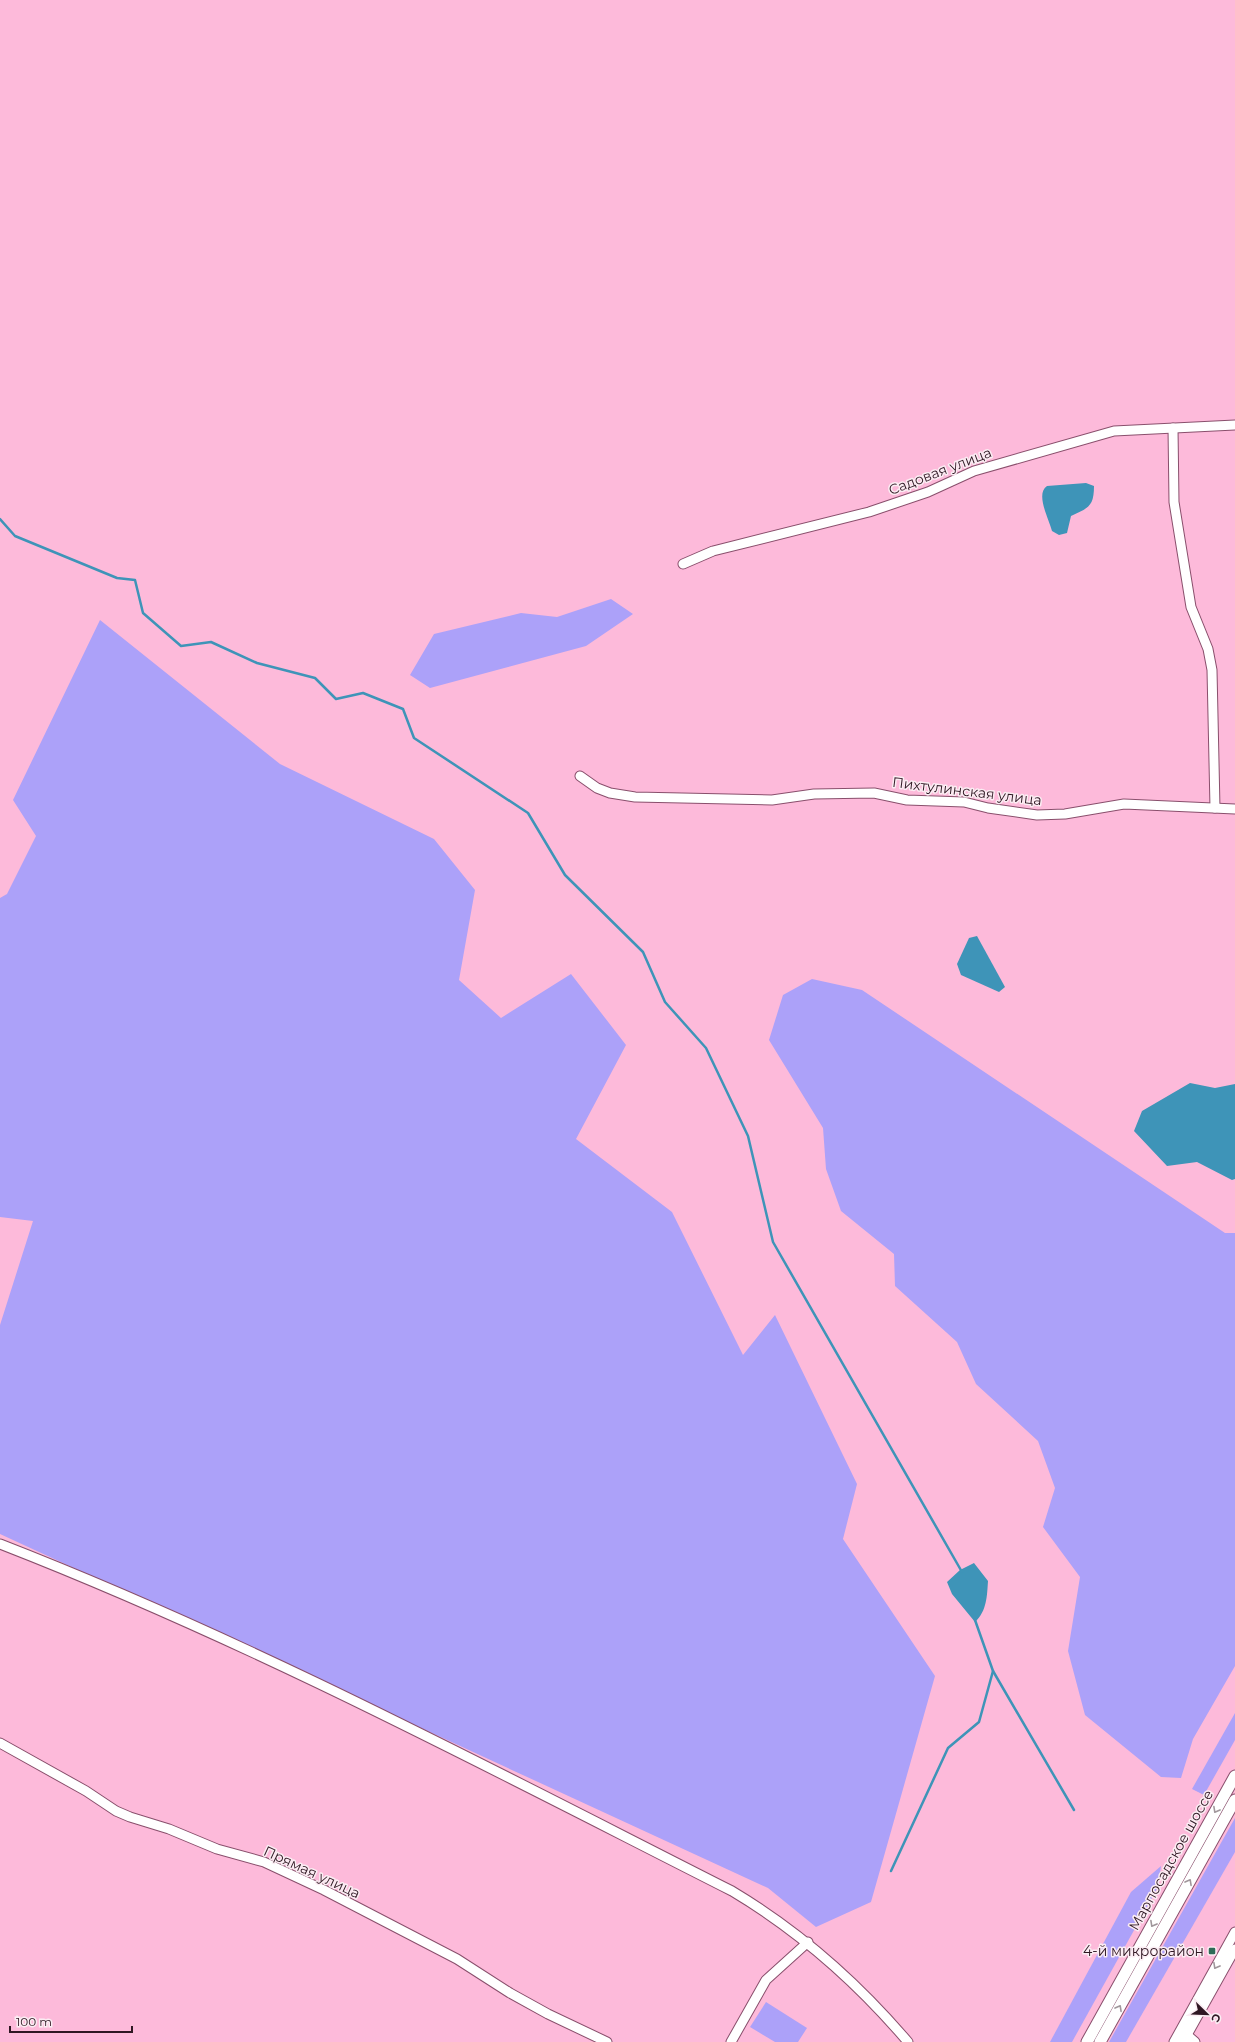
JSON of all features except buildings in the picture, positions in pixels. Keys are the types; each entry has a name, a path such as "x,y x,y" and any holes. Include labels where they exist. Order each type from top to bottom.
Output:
{"main road":[{"name":"Марпосадское шоссе","path":"1087,2042 1235,1776"},
{"name":"Марпосадское шоссе","path":"1100,2042 1235,1800"}],"street":[{"name":"Садовая улица","path":"682,564 713,551 870,512 928,492 974,471 1114,431 1235,425"},
{"path":"1174,428 1174,502 1191,607 1208,649 1212,670 1215,808"},
{"name":"Пихтулинская улица","path":"580,776 597,788 610,793 636,797 772,800 814,794 874,793 907,800 964,802 988,808 1037,815 1065,814 1124,804 1235,809"},
{"path":"0,1544 218,1636 403,1724 732,1891 760,1908 808,1942 886,2017 908,2042"},
{"name":"Прямая улица","path":"0,1743 86,1791 116,1811 130,1818 175,1831 217,1849 264,1862 324,1890 457,1959 510,1993 548,2014 607,2042"},
{"path":"1180,2039 1235,1932"},
{"path":"731,2042 766,1980 808,1942"},
{"path":"1180,2039 1235,1949"},
{"path":"1180,2039 1195,2042"}],"shaded area":[{"path":"611,599 633,614 586,646 430,688 410,675 434,634 521,613 557,617"},
{"path":"100,620 280,764 434,839 475,890 459,980 501,1018 571,974 626,1045 576,1139 672,1212 743,1355 775,1315 857,1484 843,1539 935,1676 871,1902 816,1927 768,1888 0,1534 0,1325 33,1221 0,1217 0,898 7,894 36,836 13,800"},
{"path":"812,979 862,990 1225,1233 1235,1233 1235,1666 1193,1739 1181,1778 1161,1777 1085,1715 1068,1651 1080,1577 1043,1527 1055,1488 1038,1441 976,1384 957,1342 895,1286 894,1254 841,1211 826,1169 823,1128 769,1040 783,995"},
{"path":"1235,1713 1235,1740 1204,1795 1192,1789"},
{"path":"1235,1818 1235,1852 1126,2042 1109,2042"},
{"path":"1161,1866 1158,1887 1072,2042 1050,2042 1131,1892"},
{"path":"766,2002 807,2028 798,2042 775,2042 750,2027"}],"water":[{"path":"1086,483 1094,486 1093,498 1089,506 1071,516 1067,533 1059,535 1052,531 1044,507 1042,495 1044,490 1047,486"},
{"path":"977,936 1005,987 999,992 961,975 957,964 969,938"},
{"path":"1190,1083 1215,1088 1235,1084 1235,1179 1232,1180 1197,1162 1167,1166 1134,1131 1142,1111"},
{"path":"974,1563 988,1581 987,1598 984,1608 979,1618 975,1622 952,1594 947,1582 960,1570"}],"waterway":[{"path":"0,519 15,536 117,578 135,580 143,613 181,646 211,642 257,663 315,678 336,699 363,693 403,709 414,738 528,813 565,875 643,952 665,1002 706,1048 748,1136 773,1242 962,1572"},
{"path":"891,1871 948,1748 979,1722 993,1671 975,1620"},
{"path":"993,1671 1074,1810"}],"place":[{"name":"4-й микрорайон","path":"1212,1951"}]}
